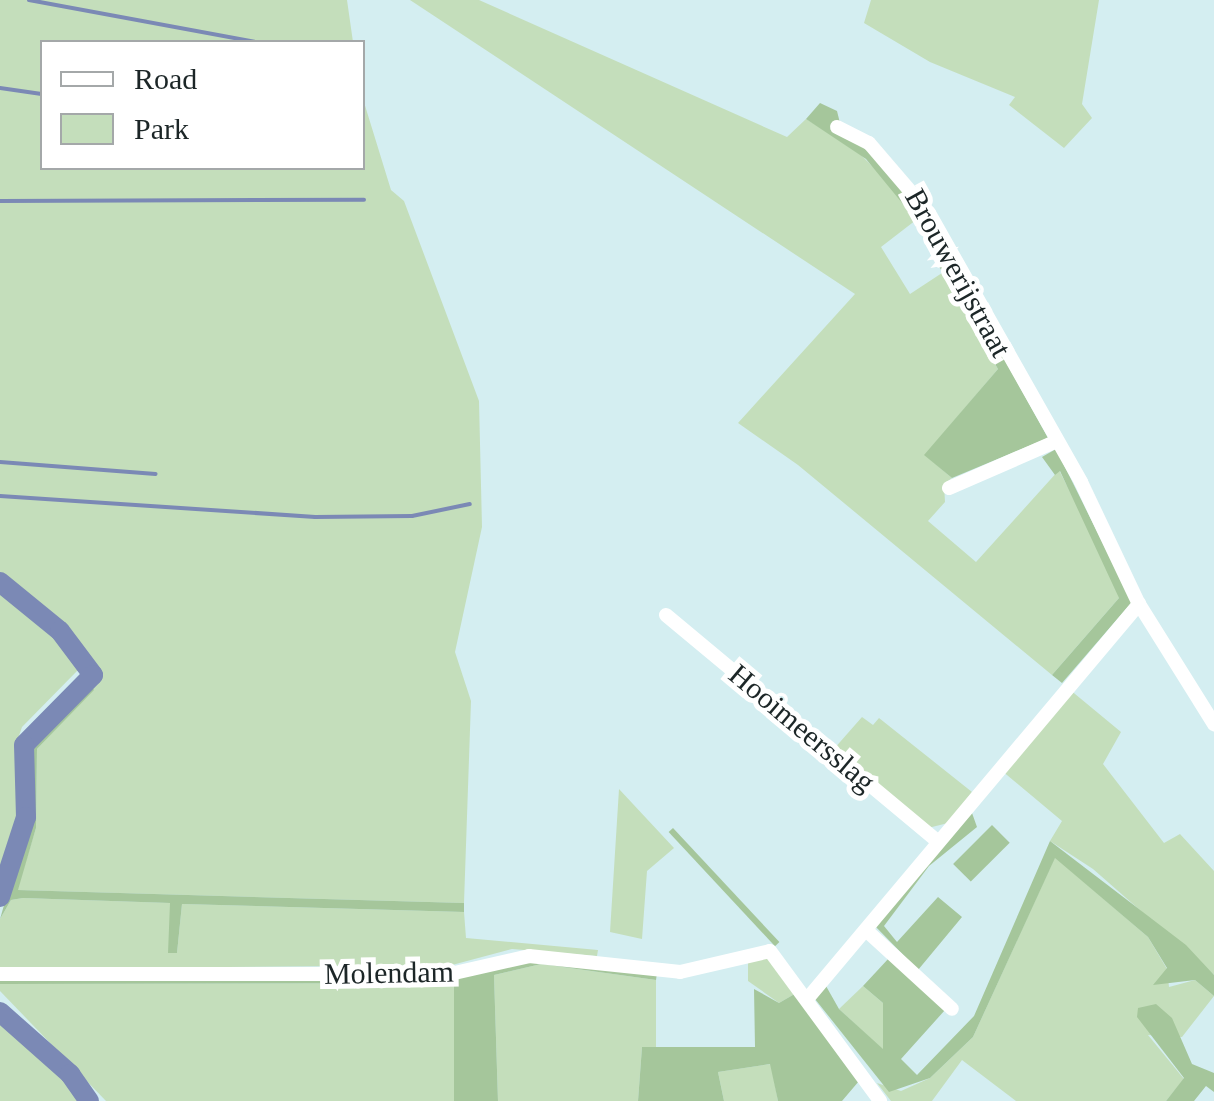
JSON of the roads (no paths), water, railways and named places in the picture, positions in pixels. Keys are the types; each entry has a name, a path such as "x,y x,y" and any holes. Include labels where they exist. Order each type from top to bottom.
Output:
{"street":[{"name":"Brouwerijstraat","path":"836,126 870,143 906,180 1058,442 1140,604 1214,724"},
{"path":"949,488 1058,442"},
{"path":"880,1101 808,998 1140,604"},
{"name":"Hooimeersslag","path":"666,615 938,842"},
{"path":"868,931 952,1010"},
{"name":"Molendam","path":"0,974 450,974 529,956 680,972 770,950 808,998"}],"waterway":[{"path":"29,0 245,40"},
{"path":"0,88 40,94"},
{"path":"0,201 364,200"},
{"path":"0,462 156,474"},
{"path":"0,496 315,517 412,516 470,504"},
{"path":"0,582 60,631 93,675 24,745 26,817 0,897"},
{"path":"0,1012 70,1074 89,1101"}]}
